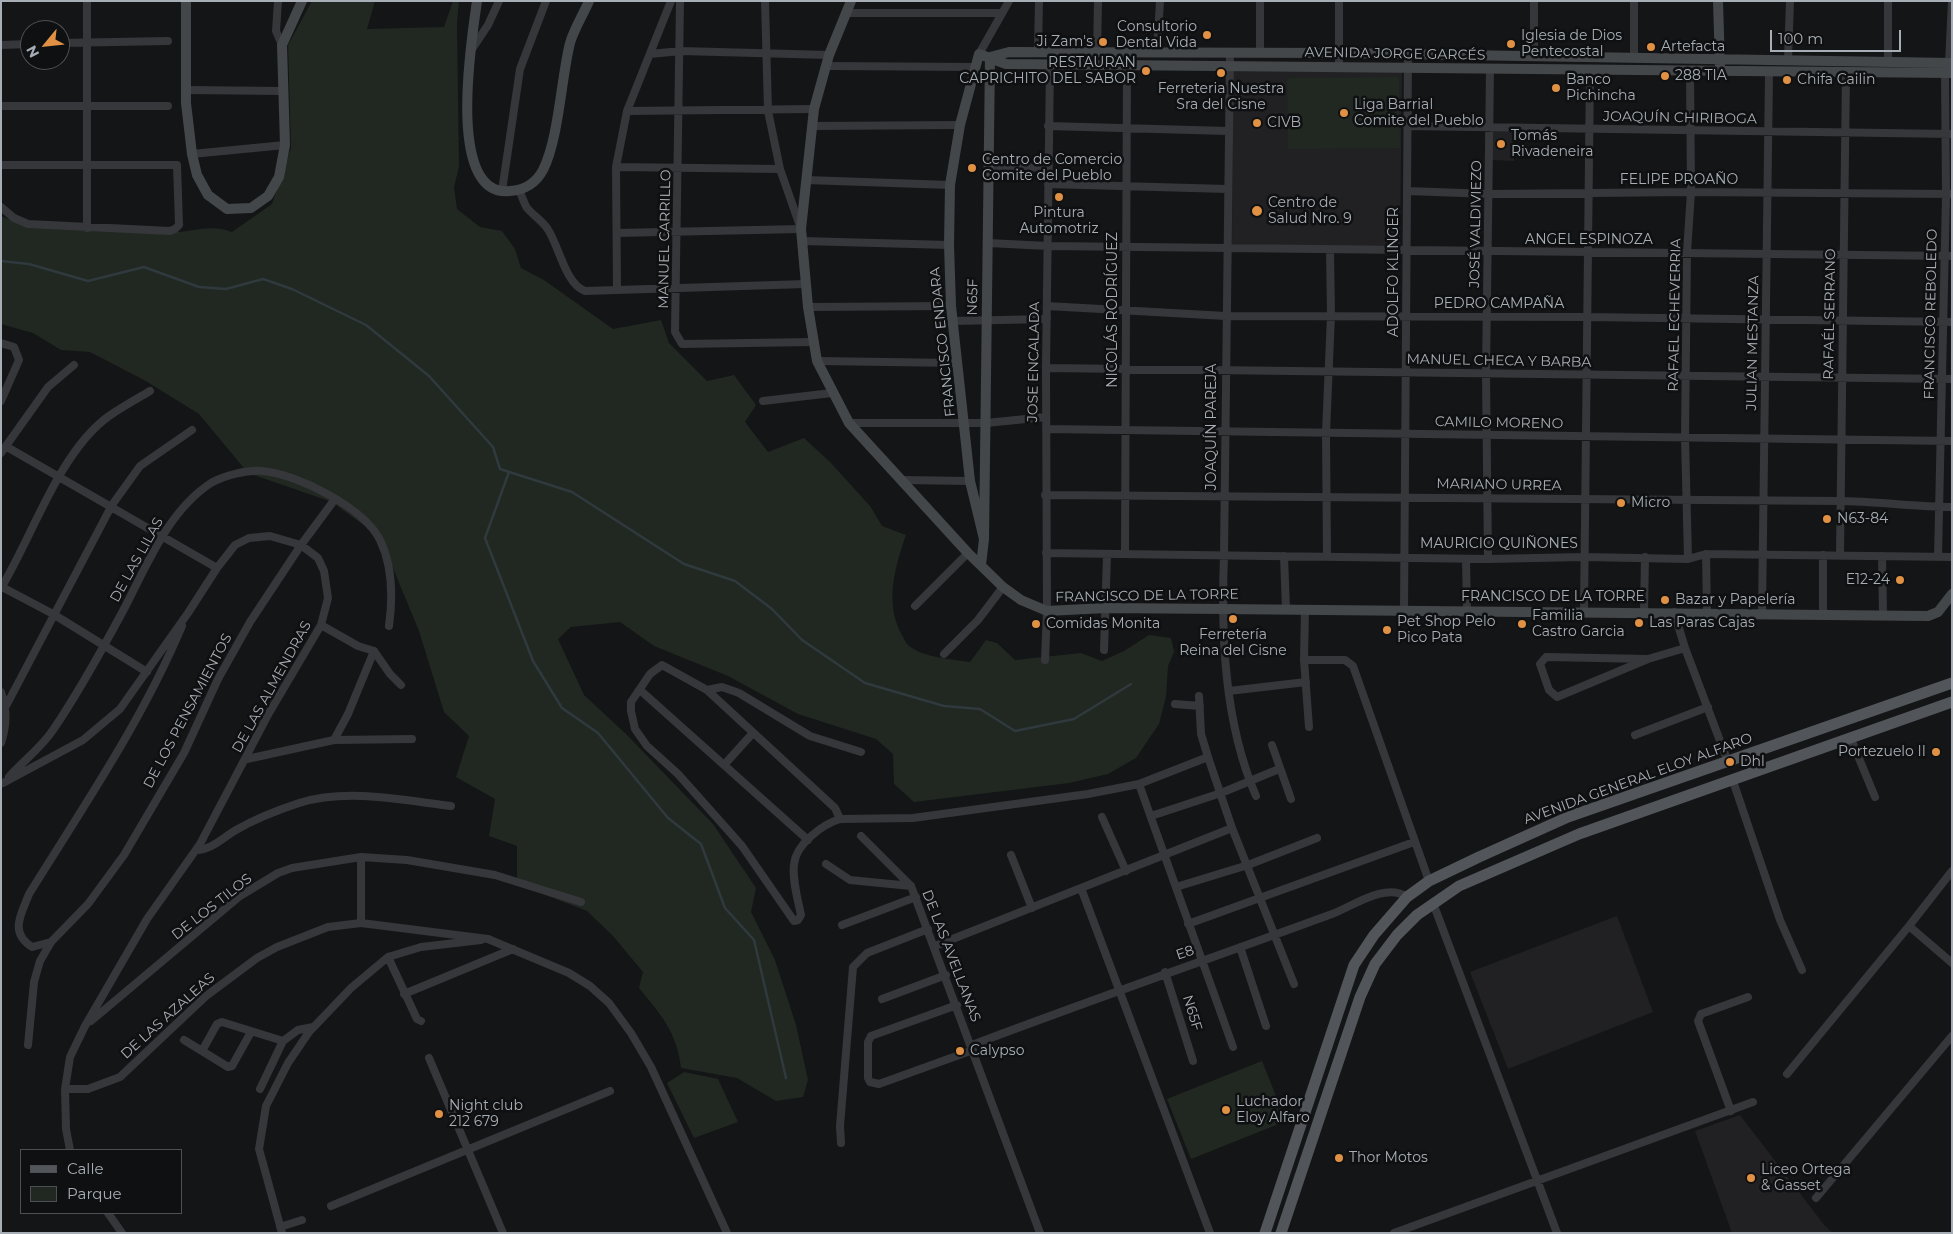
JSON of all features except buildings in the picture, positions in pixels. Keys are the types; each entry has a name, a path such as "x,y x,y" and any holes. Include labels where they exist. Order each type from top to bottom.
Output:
{"main road":[{"name":"AVENIDA GENERAL ELOY ALFARO","path":"1265,1233 1354,965 1374,935 1407,896 1429,881 1568,818 1952,683"},
{"path":"1281,1233 1360,997 1375,964 1397,935 1433,903 1459,886 1579,834 1952,702"}],"street":[{"path":"87,1 87,228"},
{"path":"186,1 186,90 192,154 197,175 208,194 227,209 251,208 268,196 279,177 285,145 282,45 276,31 278,1"},
{"path":"282,45 302,1"},
{"path":"477,1 469,53 466,102 473,163 485,182 502,191 519,190 534,184 544,169 552,141 571,41 589,1"},
{"path":"469,53 488,25 499,1"},
{"path":"502,191 520,70 546,1"},
{"path":"617,290 616,167 627,111 671,1"},
{"name":"MANUEL CARRILLO","path":"680,1 678,288 675,332 682,344 813,342"},
{"path":"617,233 802,230 780,170 768,111 765,1"},
{"name":"FRANCISCO DE LA TORRE","path":"851,1 829,55 814,109 806,180 802,241 808,307 817,361 849,424 980,565 1020,600 1047,611 1106,608 1222,608 1933,615 1938,612 1952,594"},
{"name":"FRANCISCO ENDARA","path":"984,538 970,481 951,306 950,184 960,124 976,67 984,56 1009,1"},
{"path":"1038,51 1039,1"},
{"path":"1097,52 1098,1"},
{"path":"1158,52 1160,1"},
{"path":"1260,1 1260,52"},
{"path":"1338,67 1339,1"},
{"path":"1534,1 1534,56"},
{"path":"1634,1 1634,58"},
{"path":"1718,1 1720,72"},
{"path":"1788,60 1790,1"},
{"path":"1888,1 1888,62"},
{"name":"FRANCISCO REBOLEDO","path":"1938,557 1943,378 1948,322 1948,134 1952,1"},
{"path":"846,13 1002,13"},
{"path":"70,43 168,41"},
{"path":"1,44 20,44"},
{"path":"650,54 681,51 829,55"},
{"name":"AVENIDA JORGE GARCÉS","path":"984,56 1010,52 1038,51 1260,52 1888,62 1950,68"},
{"name":"JOAQUÍN PAREJA","path":"1230,53 1222,608 1228,691 1235,733 1256,796"},
{"name":"ADOLFO KLINGER","path":"1404,610 1408,54"},
{"name":"AVENIDA JORGE GARCÉS","path":"984,56 1006,64 1230,67 1590,69 1769,73 1846,73 1950,68"},
{"name":"N65F","path":"984,56 988,166 984,538"},
{"name":"JOSE ENCALADA","path":"1045,660 1047,611 1045,495 1050,64"},
{"name":"NICOLÁS RODRÍGUEZ","path":"1125,554 1127,65"},
{"path":"827,66 976,67"},
{"name":"JOSÉ VALDIVIEZO","path":"1488,559 1486,374 1490,69"},
{"path":"1584,612 1590,69"},
{"name":"RAFAEL ECHEVERRIA","path":"1688,559 1685,500 1685,438 1687,252 1691,192 1690,71"},
{"name":"JULIAN MESTANZA","path":"1762,613 1769,73"},
{"name":"RAFAÉL SERRANO","path":"1840,556 1846,73"},
{"path":"186,90 283,91"},
{"path":"1,106 168,106"},
{"path":"627,111 680,112 814,109"},
{"path":"812,126 960,124"},
{"path":"1048,126 1228,130"},
{"name":"JOAQUÍN CHIRIBOGA","path":"1407,126 1948,134"},
{"path":"192,154 285,145"},
{"path":"1,166 177,165 179,225 175,230 170,230 87,228 28,224 14,218 1,206"},
{"path":"988,166 1048,168"},
{"path":"616,167 780,170"},
{"path":"806,180 950,184"},
{"path":"1048,184 1227,189"},
{"path":"519,190 527,207 546,227 575,285 585,291 806,284"},
{"name":"FELIPE PROAÑO","path":"1407,191 1489,194 1588,192 1948,194"},
{"path":"802,241 949,244"},
{"path":"988,243 1048,246"},
{"name":"ANGEL ESPINOZA","path":"1048,246 1948,256"},
{"path":"1327,556 1326,433 1327,371 1331,315 1330,250"},
{"path":"808,307 951,306"},
{"name":"PEDRO CAMPAÑA","path":"1047,306 1226,316 1487,316 1948,322"},
{"path":"953,321 1047,319"},
{"path":"1,343 14,348 19,360 1,402"},
{"path":"817,361 957,363"},
{"path":"1,453 48,387 74,365"},
{"name":"MANUEL CHECA Y BARBA","path":"1046,368 1952,378"},
{"path":"146,672 53,614 2,587 60,476 81,442 104,419 150,391"},
{"path":"763,401 832,393"},
{"path":"849,424 986,423 1046,417"},
{"name":"CAMILO MORENO","path":"1046,429 1952,441"},
{"path":"6,706 112,505 140,466 192,430"},
{"path":"7,447 112,505 162,537 217,568"},
{"name":"DE LAS LILAS","path":"2,784 53,730 104,646 162,537 182,508 213,482 240,473 262,471 299,480 335,499 372,528 380,540 387,560 391,584 389,626"},
{"path":"902,480 970,481"},
{"name":"MARIANO URREA","path":"1045,495 1327,497 1405,495 1586,500 1840,501 1952,507"},
{"name":"DE LOS PENSAMIENTOS","path":"28,1044 34,982 40,961 51,942 79,914 124,855 184,752 218,679 250,622 301,545 335,499"},
{"name":"DE LAS ALMENDRAS","path":"2,784 74,746 96,731 120,709 188,613 217,568 235,545 249,538 270,536 301,545 318,558 324,571 328,598 321,625 269,713 247,759 196,850 147,919 85,1026 70,1057 65,1090 66,1129 70,1149"},
{"path":"980,565 984,538"},
{"path":"914,606 968,552"},
{"name":"MAURICIO QUIÑONES","path":"1046,553 1466,559 1584,557 1688,559 1706,554 1952,557"},
{"path":"1706,554 1707,612"},
{"path":"1104,650 1107,555"},
{"path":"1823,555 1823,614"},
{"path":"1284,556 1286,609"},
{"path":"1882,556 1883,614"},
{"path":"1644,612 1645,557"},
{"path":"1466,559 1467,610"},
{"path":"944,654 978,620 1003,587"},
{"path":"1305,609 1304,660 1309,727"},
{"path":"1674,612 1685,648 1728,762"},
{"path":"51,942 32,947 22,940 18,931 19,918 29,894 125,739 172,652 188,613"},
{"path":"321,625 358,646 374,651 390,674 401,685"},
{"path":"1648,659 1546,657 1540,661 1540,666 1554,696 1560,696 1648,659 1685,648"},
{"path":"334,740 348,714 374,651"},
{"path":"1304,660 1345,660 1353,666 1429,881"},
{"path":"840,820 835,808 752,734 707,690 662,665 650,674 631,702 635,729 644,742 678,774 742,846 792,920 796,921 801,915 794,865 799,853 808,840 827,823 840,820 913,818 1138,784 1208,757"},
{"path":"1228,691 1306,682"},
{"path":"707,690 722,687 739,693 810,736 862,752"},
{"path":"640,690 808,840"},
{"path":"1,692 6,706 6,719 1,742"},
{"path":"1200,696 1201,734 1208,757 1222,793 1232,828 1276,934 1294,984"},
{"path":"1174,704 1200,706"},
{"path":"1635,735 1708,708"},
{"path":"724,764 752,734"},
{"path":"247,759 334,740 412,739"},
{"path":"1851,739 1875,797"},
{"path":"1272,746 1291,799"},
{"path":"1151,816 1222,793 1279,769"},
{"path":"1733,781 1780,920 1802,970"},
{"path":"1138,784 1233,1047"},
{"path":"196,850 210,848 237,829 278,811 300,803 320,799 374,796 451,806"},
{"path":"1102,817 1126,870"},
{"path":"935,946 1232,828"},
{"path":"861,836 911,886"},
{"path":"1176,887 1248,865 1317,838"},
{"path":"1188,924 1262,899 1414,842"},
{"path":"1011,855 1032,908"},
{"path":"361,857 359,909 361,923"},
{"name":"DE LOS TILOS","path":"85,1026 240,896 278,873 292,868 361,857 407,860 495,875 581,902"},
{"name":"DE LAS AVELLANAS","path":"826,864 850,880 911,886 946,974 1040,1233"},
{"path":"1787,1074 1909,926 1952,870"},
{"path":"1080,888 1120,989 1210,1233"},
{"name":"E8","path":"957,1005 871,1036 868,1042 867,1064 870,1082 879,1084 1120,989 1276,934 1379,894 1400,892 1407,896"},
{"path":"842,925 916,897"},
{"path":"1433,903 1557,1233"},
{"name":"DE LAS AZALEAS","path":"65,1090 88,1089 120,1077 206,996 271,950 328,927 361,923 458,937 488,939"},
{"path":"1909,926 1952,963"},
{"path":"840,1143 853,967 867,953 928,928"},
{"path":"302,1220 281,1230 259,1149 266,1106 288,1063 314,1027 351,988 388,957 421,948 488,939 569,973 590,986 609,1003 626,1025 651,1067 727,1233"},
{"path":"1240,947 1266,1026"},
{"path":"404,994 513,949"},
{"path":"388,957 416,1019 421,1021"},
{"name":"N65F","path":"1165,972 1193,1061"},
{"path":"882,999 946,974"},
{"path":"1730,1111 1698,1021 1702,1014 1748,997"},
{"path":"202,1051 216,1024 222,1022 238,1025 251,1032 283,1041"},
{"path":"260,1089 283,1041 298,1030 314,1027"},
{"path":"184,1040 228,1067 232,1066 251,1032"},
{"path":"1816,1198 1952,1036"},
{"path":"429,1058 470,1150 503,1233"},
{"path":"331,1206 610,1091"},
{"path":"1394,1233 1753,1102"},
{"path":"109,1214 122,1233"}],"shaded area":[{"path":"1233,70 1402,72 1400,247 1232,245"},
{"name":"Tomás Rivadeneira","path":"1489,128 1514,128 1514,161 1489,160"},
{"path":"1617,916 1653,1012 1508,1069 1470,972"},
{"name":"Liceo Ortega & Gasset","path":"1740,1115 1825,1226 1833,1233 1732,1233 1695,1131"}],"green space":[{"path":"312,1 375,1 367,29 444,27 453,1 459,1 457,23 459,167 454,187 457,209 480,227 502,231 515,249 521,268 544,280 613,329 661,320 669,343 707,381 734,375 756,405 745,422 768,452 804,438 830,462 870,506 882,526 906,535 895,572 892,598 897,623 908,645 921,653 970,662 986,640 997,643 1015,660 1081,653 1102,661 1124,651 1149,635 1171,638 1174,652 1168,666 1166,697 1159,724 1136,758 1108,774 1069,783 914,802 894,784 893,754 876,739 798,714 728,676 654,646 620,622 571,627 558,639 584,695 626,734 713,824 756,888 751,912 775,960 796,1025 808,1080 803,1097 776,1101 737,1078 681,1068 672,1034 661,1016 639,988 643,972 613,936 587,911 517,884 517,846 489,836 495,799 456,777 469,736 444,712 419,631 380,537 332,502 248,473 199,414 144,380 90,352 61,350 33,333 1,324 1,216 31,223 56,226 163,232 218,228 232,232 272,204 291,148 288,45"},
{"name":"Liga Barrial Comite del Pueblo","path":"1399,77 1400,148 1288,149 1287,78"},
{"name":"Luchador Eloy Alfaro","path":"1262,1061 1286,1121 1191,1159 1167,1099"},
{"path":"684,1072 718,1079 738,1122 694,1138 667,1083"}],"waterway":[{"path":"1,261 29,264 88,281 144,267 199,287 226,289 263,279 292,289 366,325 429,376 493,447 500,469 572,492 684,564 735,581 772,609 802,640 865,683 944,706 980,709 1015,731 1074,719 1131,684"},
{"path":"509,472 485,538 533,661 562,708 598,733 668,818 701,844 725,908 754,940 786,1078"}],"place":[{"name":"Consultorio Dental Vida","path":"1207,35"},
{"name":"Ji Zam's","path":"1103,42"},
{"name":"Iglesia de Dios Pentecostal","path":"1511,44"},
{"name":"Artefacta","path":"1651,47"},
{"name":"RESTAURAN CAPRICHITO DEL SABOR","path":"1146,71"},
{"name":"Ferreteria Nuestra Sra del Cisne","path":"1221,73"},
{"name":"288 TIA","path":"1665,76"},
{"name":"Chifa Cailin","path":"1787,80"},
{"name":"Banco Pichincha","path":"1556,88"},
{"name":"Liga Barrial Comite del Pueblo","path":"1344,113"},
{"name":"CIVB","path":"1257,123"},
{"name":"Tomás Rivadeneira","path":"1501,144"},
{"name":"Centro de Comercio Comite del Pueblo","path":"972,168"},
{"name":"Pintura Automotriz","path":"1059,197"},
{"name":"Centro de Salud Nro. 9","path":"1257,211"},
{"name":"Micro","path":"1621,503"},
{"name":"N63-84","path":"1827,519"},
{"name":"E12-24","path":"1900,580"},
{"name":"Bazar y Papelería","path":"1665,600"},
{"name":"Ferretería Reina del Cisne","path":"1233,619"},
{"name":"Las Paras Cajas","path":"1639,623"},
{"name":"Comidas Monita","path":"1036,624"},
{"name":"Familia Castro Garcia","path":"1522,624"},
{"name":"Pet Shop Pelo Pico Pata","path":"1387,630"},
{"name":"Portezuelo II","path":"1936,752"},
{"name":"Dhl","path":"1730,762"},
{"name":"Calypso","path":"960,1051"},
{"name":"Luchador Eloy Alfaro","path":"1226,1110"},
{"name":"Night club 212 679","path":"439,1114"},
{"name":"Thor Motos","path":"1339,1158"},
{"name":"Liceo Ortega & Gasset","path":"1751,1178"}]}
